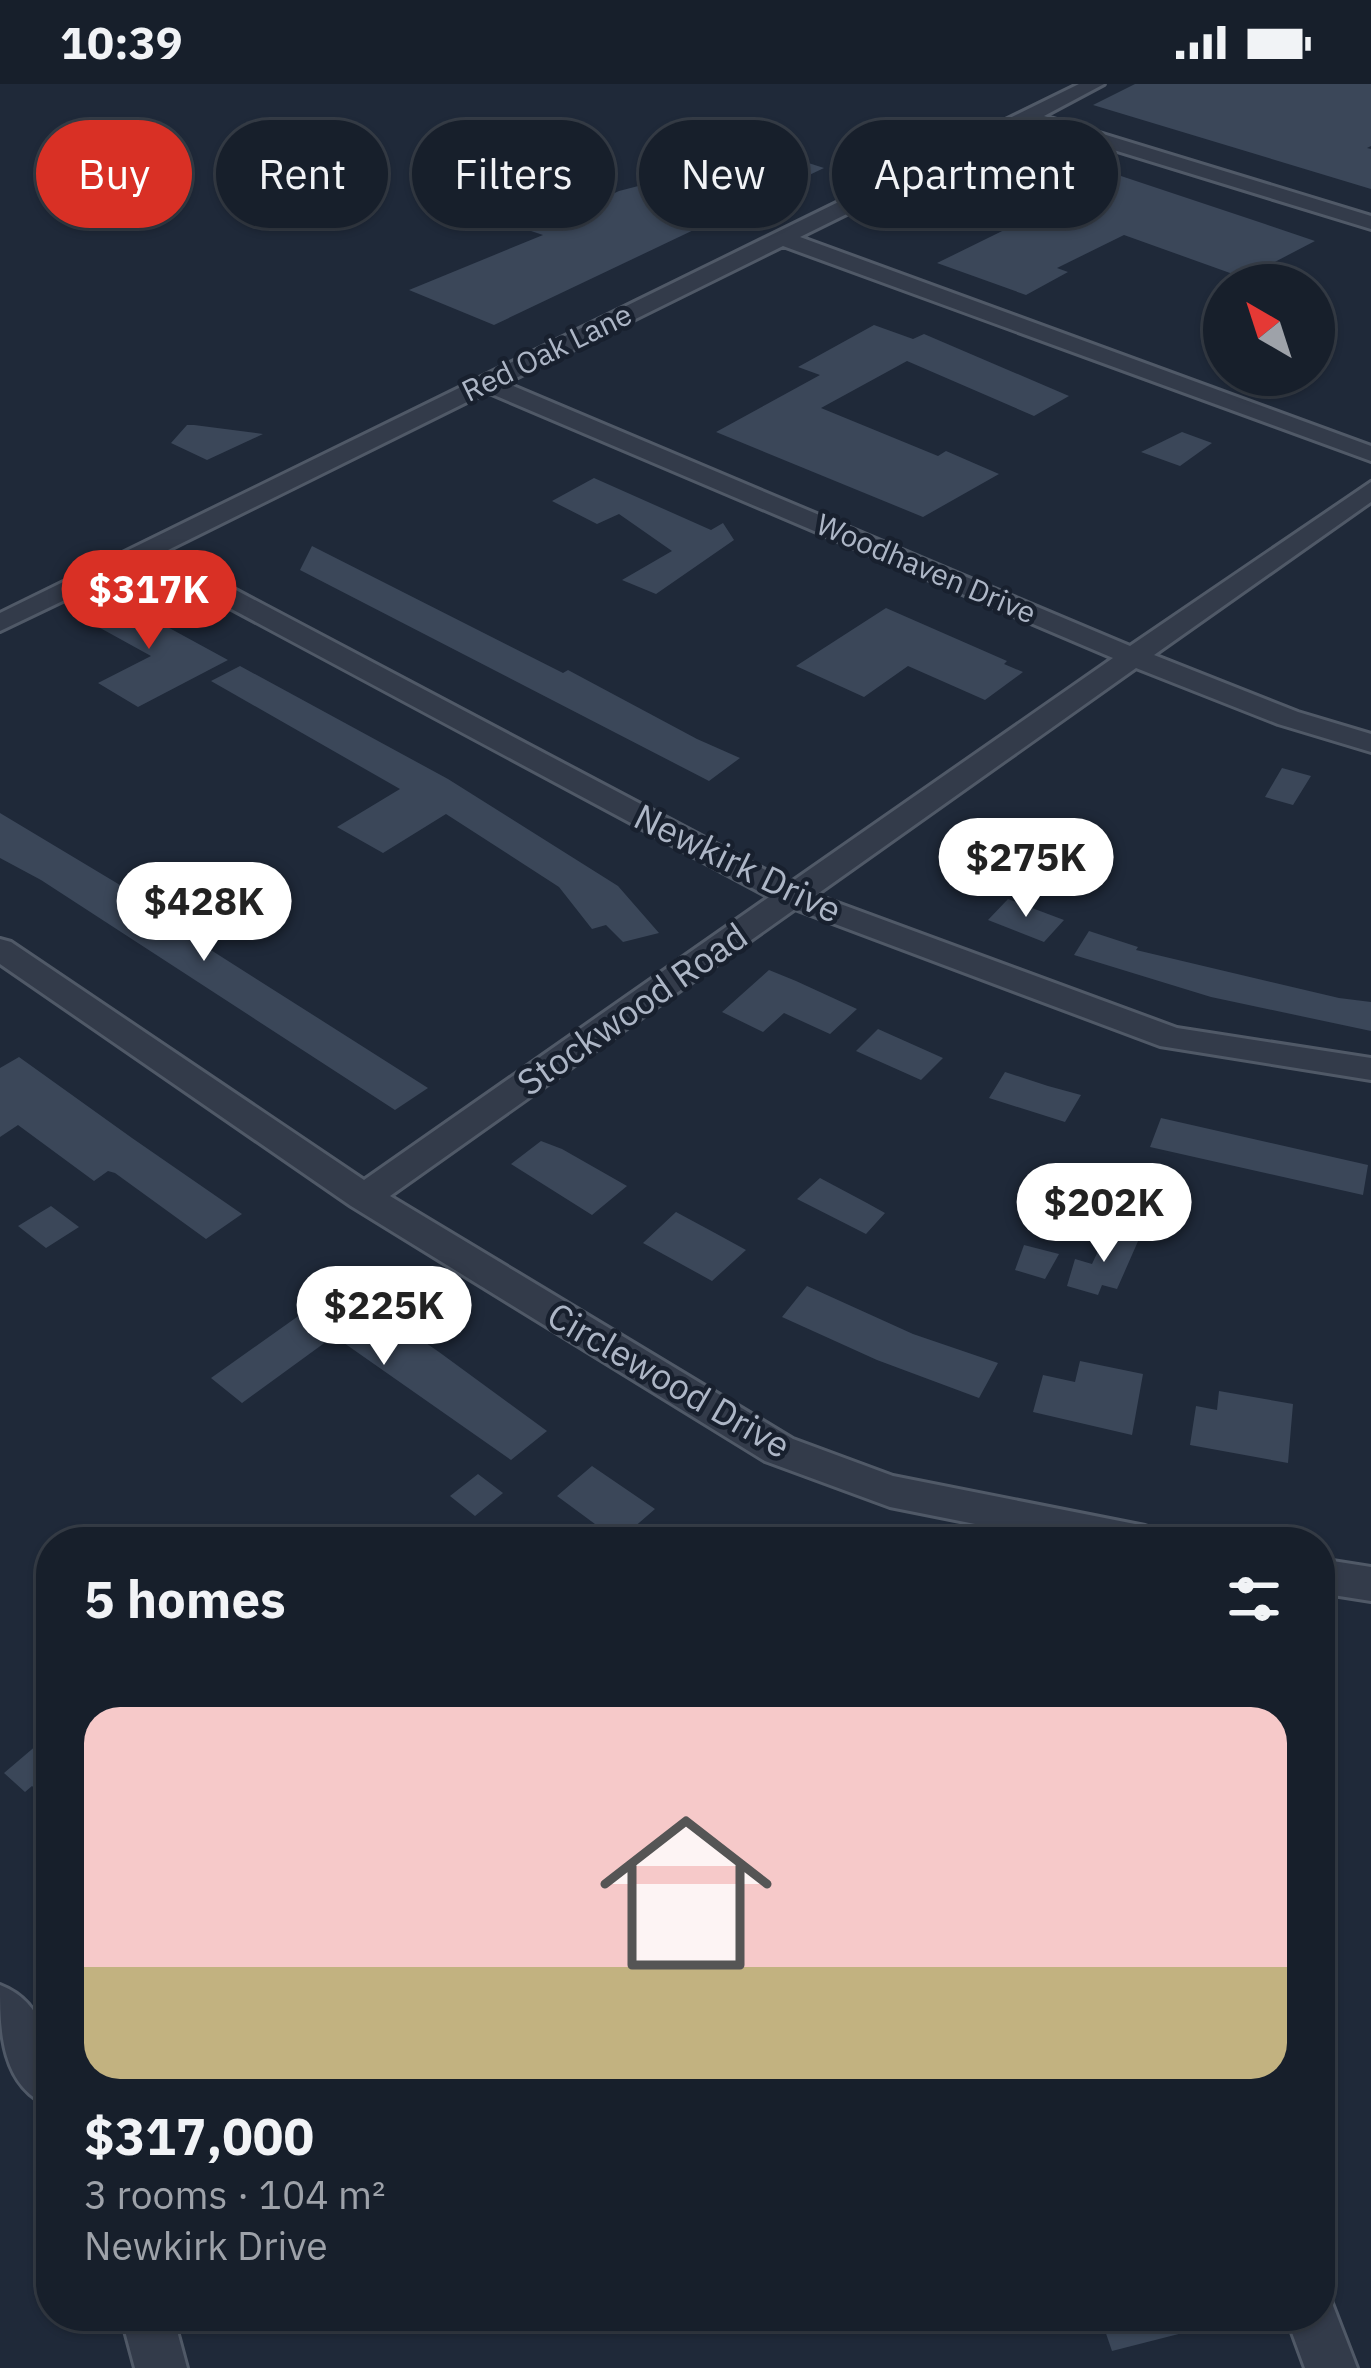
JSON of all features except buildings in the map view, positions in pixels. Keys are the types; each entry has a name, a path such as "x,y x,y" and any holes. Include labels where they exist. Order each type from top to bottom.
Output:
{"street":[{"name":"Red Oak Lane","path":"0,623 1094,84"},
{"path":"1027,117 1371,223"},
{"path":"782,238 1371,454"},
{"name":"Woodhaven Drive","path":"486,383 1133,657 1288,718 1371,742"},
{"name":"Stockwood Road","path":"364,1197 1371,490"},
{"name":"Newkirk Drive","path":"144,552 792,897 1172,1038 1371,1070"},
{"name":"Circlewood Drive","path":"0,949 364,1197 779,1450 890,1491 1070,1527"},
{"path":"1335,1578 1371,1584"},
{"path":"0,2007 36,2061"},
{"path":"151,2331 161,2368"},
{"path":"1317,2331 1331,2368"}]}
